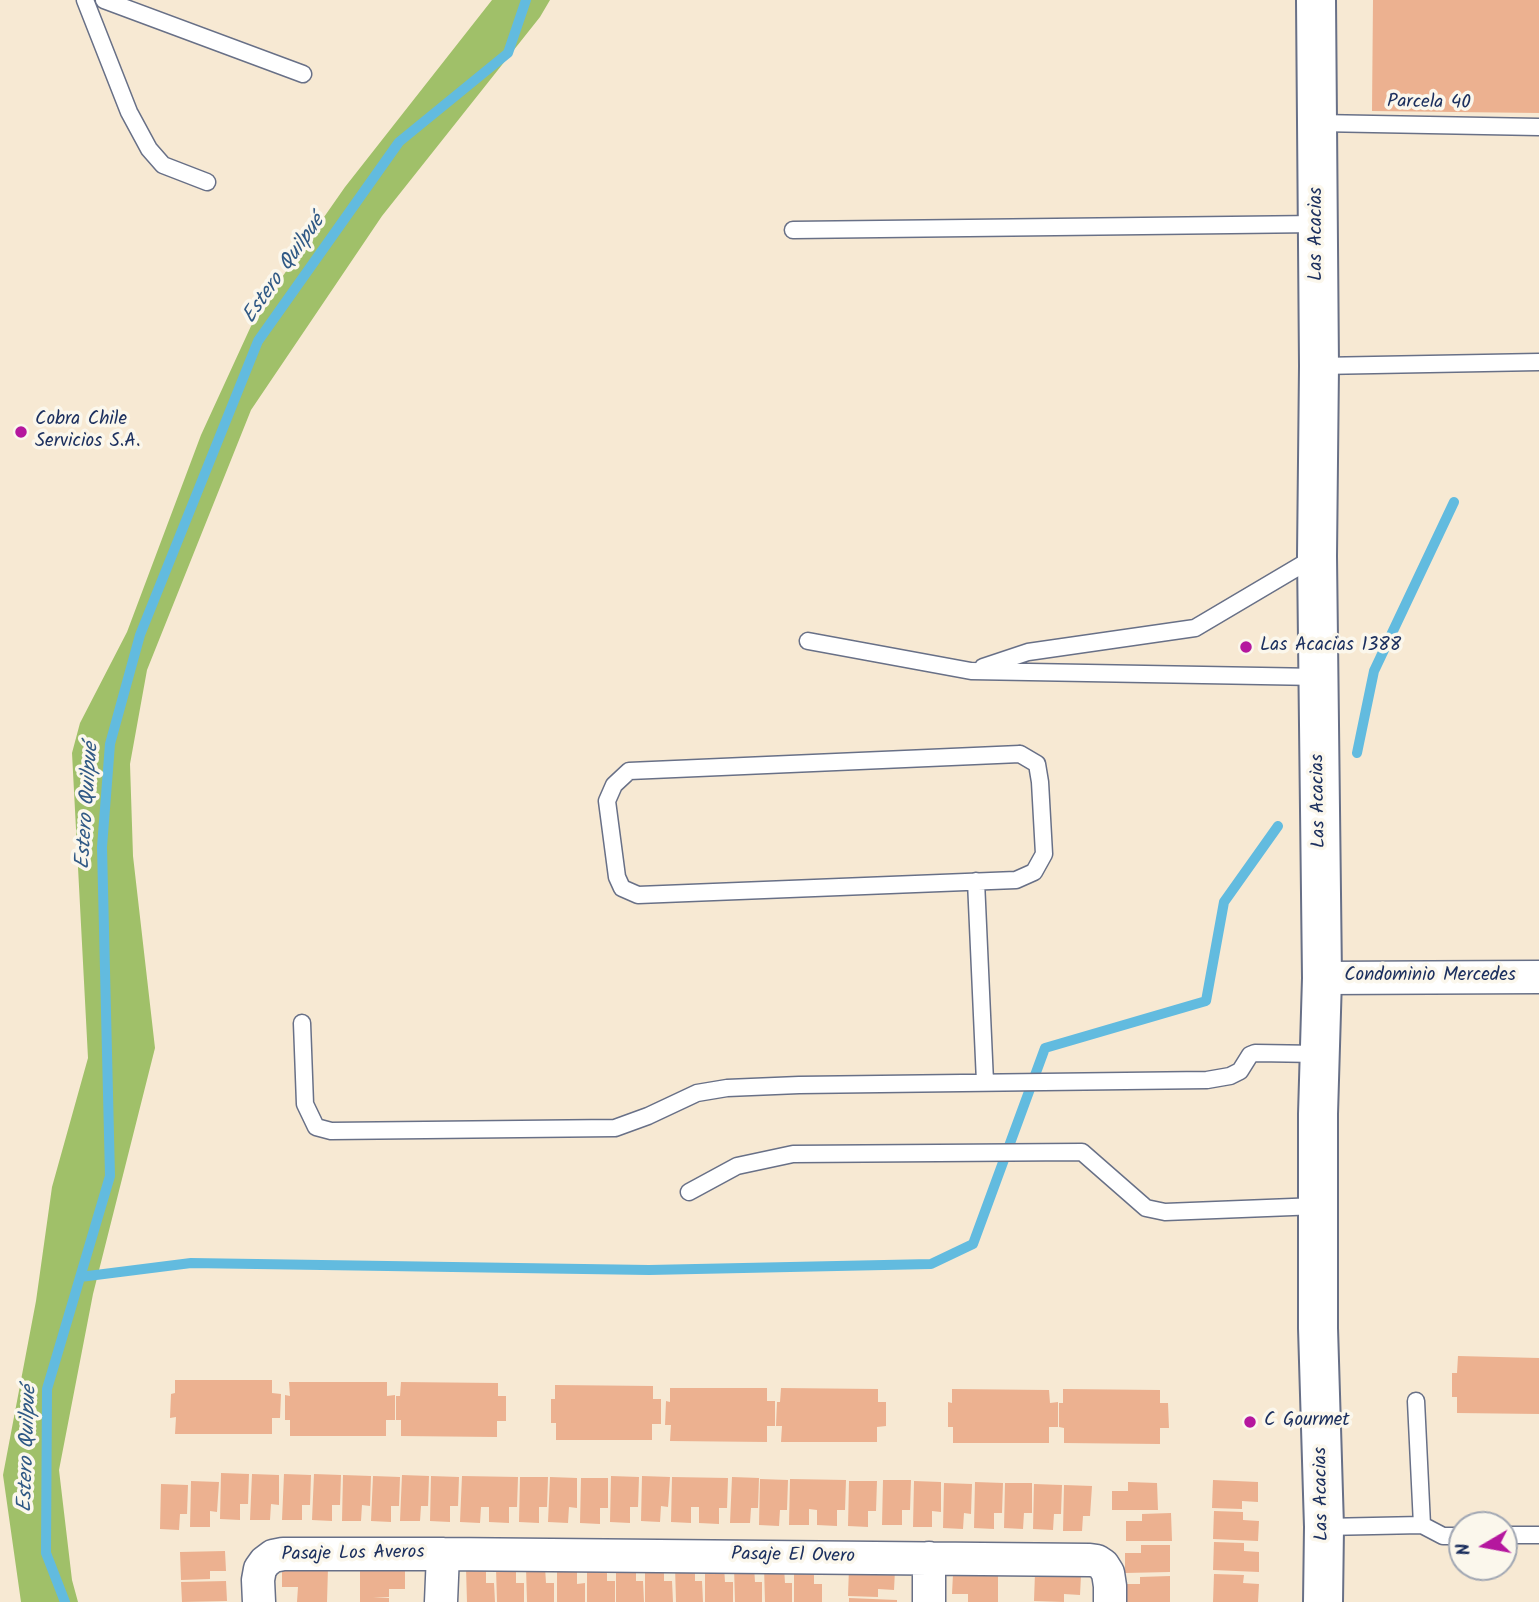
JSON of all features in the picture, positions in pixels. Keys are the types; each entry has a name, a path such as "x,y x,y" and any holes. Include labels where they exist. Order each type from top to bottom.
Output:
{"street":[{"name":"Las Acacias","path":"1316,0 1319,366 1317,556 1322,978 1318,1114 1318,1328 1324,1527 1323,1602"},
{"name":"Condominio Mercedes","path":"1322,978 1539,977"},
{"name":"Pasaje El Overo","path":"443,1554 1097,1561 1108,1573 1110,1602"},
{"path":"441,1602 443,1554"},
{"name":"Pasaje Los Averos","path":"259,1602 260,1569 273,1556 443,1554"},
{"path":"929,1559 929,1602"}],"lane":[{"path":"85,0 129,112 149,149 163,164 207,181"},
{"path":"104,0 303,74"},
{"name":"Parcela 40","path":"1318,123 1539,127"},
{"path":"793,230 1318,224"},
{"path":"1319,366 1539,362"},
{"path":"971,671 1028,652 1195,628 1317,556"},
{"path":"808,641 971,671 1319,677"},
{"path":"1020,754 1037,764 1044,855 1034,873 1016,880 976,881 638,895 622,888 617,877 607,800 614,785 629,771 1020,754"},
{"path":"976,881 985,1082"},
{"path":"302,1023 305,1104 316,1127 331,1131 615,1128 697,1093 727,1088 1207,1080 1230,1076 1240,1071 1250,1055 1255,1053 1320,1054"},
{"path":"690,1192 737,1166 793,1154 1082,1152 1146,1208 1165,1212 1318,1206"},
{"path":"1416,1401 1422,1525"},
{"path":"1324,1527 1422,1525 1448,1536"},
{"path":"1518,1535 1539,1535"}],"green space":[{"path":"492,0 550,0 540,17 382,216 251,410 147,670 130,764 133,856 155,1048 93,1294 59,1470 72,1580 78,1602 21,1602 3,1475 36,1301 52,1187 88,1058 72,753 80,723 127,632 201,435 257,313 345,187"}],"building":[{"path":"1373,0 1539,0 1539,113 1372,111"},
{"path":"1458,1356 1539,1358 1539,1414 1457,1413 1457,1397 1452,1397 1452,1373 1457,1373"},
{"path":"175,1380 272,1380 272,1393 281,1394 280,1418 272,1418 272,1434 175,1434 176,1417 170,1418 171,1394 175,1393"},
{"path":"289,1382 387,1382 387,1396 395,1395 395,1420 386,1420 386,1436 290,1436 290,1420 285,1420 285,1395 290,1396"},
{"path":"401,1382 498,1383 498,1396 506,1396 506,1421 497,1421 497,1437 401,1436 401,1420 396,1420 396,1396 400,1396"},
{"path":"555,1385 653,1386 653,1399 661,1399 661,1424 652,1424 652,1440 556,1440 556,1423 551,1423 551,1399 555,1399"},
{"path":"670,1388 767,1388 767,1401 775,1401 775,1426 767,1426 767,1442 670,1441 671,1425 665,1425 666,1401 670,1402"},
{"path":"781,1388 878,1389 878,1402 886,1402 886,1426 877,1427 877,1442 781,1442 782,1426 776,1426 777,1402 780,1402"},
{"path":"952,1389 1049,1390 1050,1403 1058,1402 1058,1427 1049,1427 1049,1443 953,1443 953,1427 948,1427 948,1402 952,1403"},
{"path":"1063,1389 1160,1390 1160,1403 1168,1403 1169,1428 1160,1428 1160,1444 1064,1443 1064,1428 1059,1427 1059,1403 1063,1403"},
{"path":"221,1473 249,1474 248,1504 240,1504 240,1520 220,1519"},
{"path":"252,1474 279,1475 279,1505 271,1504 270,1520 250,1520"},
{"path":"284,1474 311,1475 310,1505 302,1505 302,1520 282,1520"},
{"path":"314,1474 341,1475 340,1505 332,1505 332,1521 312,1520"},
{"path":"343,1475 371,1476 370,1506 362,1505 361,1521 342,1521"},
{"path":"402,1475 429,1476 428,1506 421,1506 420,1521 400,1521"},
{"path":"373,1476 400,1477 399,1506 391,1506 391,1522 371,1521"},
{"path":"431,1476 459,1477 458,1506 450,1506 450,1522 430,1521"},
{"path":"462,1476 518,1477 517,1507 509,1507 509,1523 489,1522 489,1507 481,1507 480,1523 460,1522"},
{"path":"611,1476 639,1477 638,1507 630,1507 630,1523 610,1522"},
{"path":"642,1476 670,1477 668,1507 661,1506 660,1522 641,1521"},
{"path":"520,1477 548,1477 547,1507 539,1507 539,1523 519,1522"},
{"path":"550,1477 577,1478 577,1508 569,1507 568,1523 548,1522"},
{"path":"672,1477 728,1478 727,1508 719,1508 719,1524 699,1523 699,1507 691,1507 691,1523 671,1522"},
{"path":"732,1477 759,1478 758,1508 751,1508 750,1523 730,1523"},
{"path":"581,1478 608,1478 608,1508 600,1508 600,1524 580,1523"},
{"path":"760,1479 788,1480 787,1510 780,1510 779,1526 759,1525"},
{"path":"790,1479 846,1480 845,1510 837,1510 837,1526 817,1525 817,1510 809,1509 809,1525 789,1525"},
{"path":"883,1480 911,1480 910,1510 902,1510 902,1525 882,1525"},
{"path":"1213,1480 1258,1482 1258,1502 1242,1501 1242,1509 1212,1508"},
{"path":"191,1481 219,1482 217,1512 210,1511 210,1527 190,1527"},
{"path":"849,1481 877,1481 876,1511 868,1511 868,1527 848,1526"},
{"path":"914,1481 941,1482 941,1512 932,1511 932,1527 913,1527"},
{"path":"975,1482 1003,1483 1002,1513 994,1513 994,1529 974,1528"},
{"path":"1128,1482 1157,1483 1158,1510 1112,1510 1112,1491 1128,1491"},
{"path":"944,1483 972,1484 971,1514 964,1513 963,1529 943,1528"},
{"path":"1005,1483 1032,1483 1032,1513 1024,1513 1023,1529 1004,1528"},
{"path":"161,1484 188,1485 187,1514 180,1514 179,1530 160,1529"},
{"path":"1034,1484 1062,1485 1061,1514 1054,1514 1053,1530 1033,1529"},
{"path":"1064,1485 1092,1486 1090,1516 1083,1516 1082,1531 1063,1531"},
{"path":"1214,1511 1243,1512 1243,1520 1259,1521 1258,1541 1213,1539"},
{"path":"1171,1513 1172,1541 1126,1541 1126,1521 1142,1521 1142,1514"},
{"path":"1214,1542 1244,1543 1244,1551 1259,1552 1259,1572 1213,1570"},
{"path":"1141,1545 1170,1545 1170,1572 1125,1573 1125,1553 1141,1553"},
{"path":"225,1551 226,1571 210,1571 210,1579 181,1580 180,1552"},
{"path":"645,1565 664,1565 664,1581 672,1581 673,1602 645,1602"},
{"path":"587,1566 607,1566 607,1581 615,1581 615,1602 587,1602"},
{"path":"616,1566 636,1566 636,1581 643,1581 644,1602 616,1602"},
{"path":"675,1566 695,1566 695,1581 702,1581 703,1602 676,1602"},
{"path":"705,1566 724,1566 725,1582 733,1582 733,1602 705,1602"},
{"path":"754,1566 755,1582 762,1582 762,1602 735,1602 734,1567"},
{"path":"282,1567 328,1568 327,1602 297,1602 298,1587 282,1587"},
{"path":"516,1567 516,1583 524,1583 524,1602 497,1602 496,1568"},
{"path":"526,1567 545,1567 546,1583 554,1583 554,1602 527,1602"},
{"path":"577,1567 577,1584 585,1583 585,1602 557,1602 557,1568"},
{"path":"764,1567 784,1567 785,1583 792,1583 792,1602 765,1602"},
{"path":"466,1568 486,1568 486,1583 494,1583 495,1602 467,1602"},
{"path":"794,1568 814,1568 814,1584 822,1584 822,1602 794,1602"},
{"path":"849,1568 895,1570 894,1590 878,1589 878,1597 848,1596"},
{"path":"360,1569 405,1569 405,1589 389,1589 389,1597 373,1597 389,1598 389,1602 360,1602"},
{"path":"1035,1573 1081,1575 1080,1595 1064,1594 1064,1602 1034,1601"},
{"path":"953,1574 998,1574 998,1602 968,1602 968,1594 952,1594"},
{"path":"1214,1574 1244,1575 1243,1583 1259,1584 1258,1602 1213,1602"},
{"path":"1170,1576 1170,1602 1125,1602 1124,1584 1140,1584 1140,1577"},
{"path":"226,1581 227,1601 182,1602 181,1582"},
{"path":"849,1598 897,1600 897,1602 849,1602"}],"waterway":[{"name":"Estero Quilpué","path":"65,1602 46,1553 47,1389 110,1176 102,847 110,744 140,635 258,341 399,142 508,53 526,0"},
{"path":"1357,753 1374,671 1454,502"},
{"path":"80,1277 191,1263 649,1270 931,1264 973,1244 1045,1048 1206,1001 1224,902 1278,826"}],"place":[{"name":"Cobra Chile Servicios S.A.","path":"21,432"},
{"name":"Las Acacias 1388","path":"1246,647"},
{"name":"C Gourmet","path":"1250,1422"}]}
